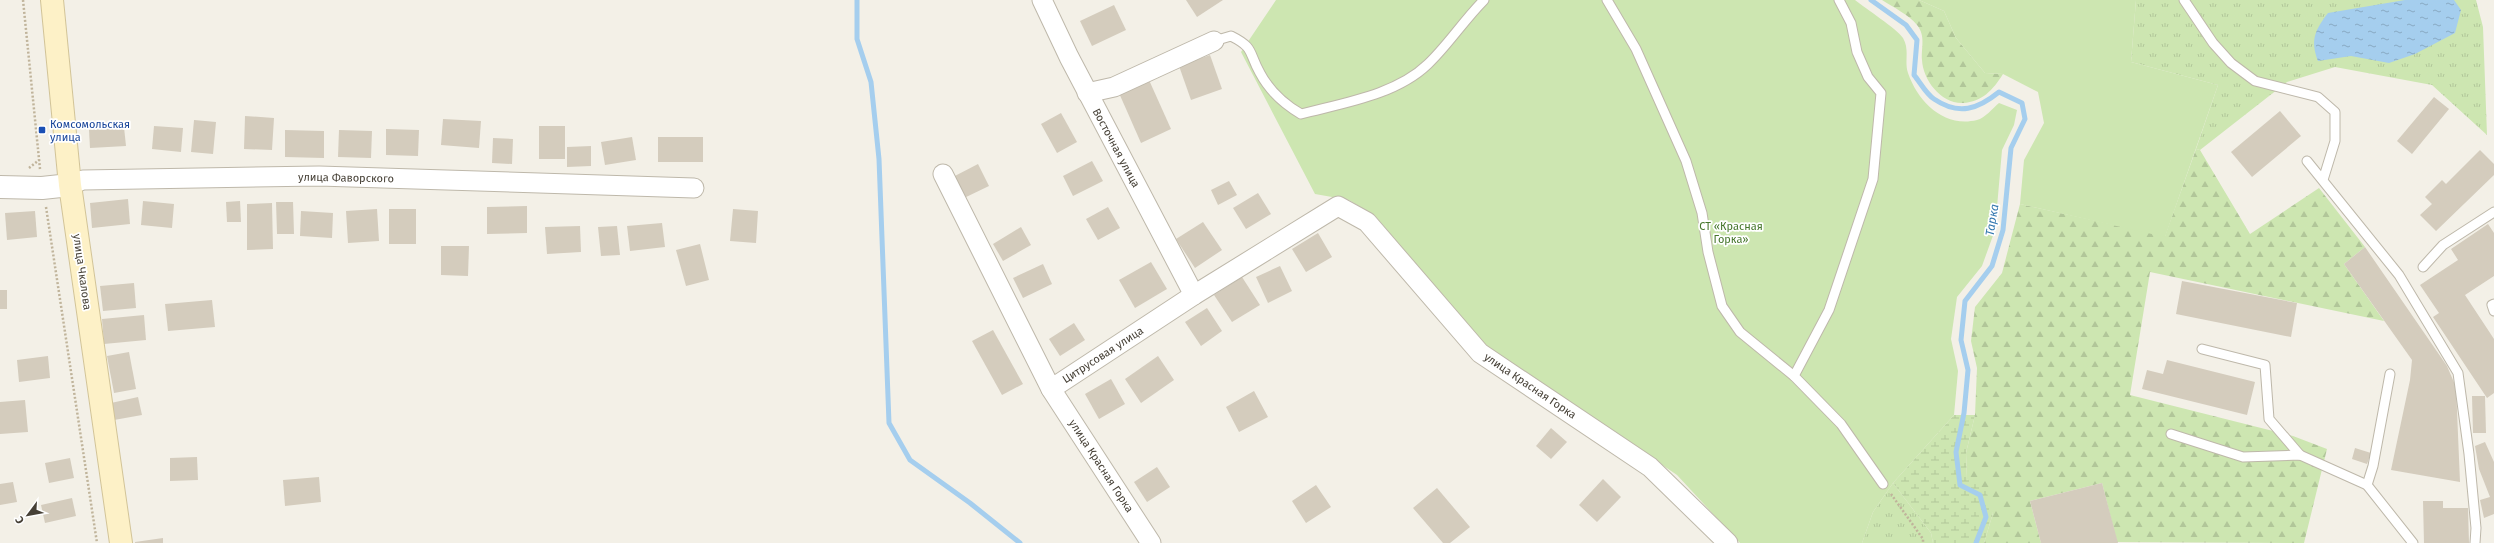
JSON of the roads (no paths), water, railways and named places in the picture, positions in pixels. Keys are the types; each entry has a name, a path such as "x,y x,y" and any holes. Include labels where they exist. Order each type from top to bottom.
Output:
{"main road":[{"name":"улица Чкалова","path":"52,0 70,185 121,543"}],"street":[{"name":"Восточная улица","path":"1042,0 1087,93 1194,295"},
{"path":"1087,93 1114,87 1214,40"},
{"name":"Цитрусовая улица","path":"943,174 1051,389 1194,295 1338,206"},
{"name":"улица Фаворского","path":"0,188 42,188 70,185 83,180 319,176 694,188"},
{"name":"улица Красная Горка","path":"1338,206 1366,222 1480,353 1650,467 1728,543"},
{"name":"улица Красная Горка","path":"1051,389 1151,543"}],"lane":[{"path":"1214,40 1231,36 1247,44 1260,74 1280,101 1301,114 1361,98 1399,84 1427,65 1467,17 1484,0"},
{"path":"1608,0 1636,49 1686,161 1702,213 1708,252 1722,306 1740,332 1794,376 1841,424 1883,484"},
{"path":"1794,376 1829,310 1874,179 1881,94 1868,77 1857,52 1851,23 1839,0"},
{"path":"2184,0 2213,43 2231,63 2255,81 2318,98 2335,112 2335,141 2323,180"},
{"path":"2307,162 2399,275 2458,373 2469,454 2476,528 2475,543"},
{"path":"2423,267 2443,245 2494,212"},
{"path":"2494,304 2492,305 2494,311"},
{"path":"2202,349 2265,366 2269,419 2300,454 2367,485 2413,543"},
{"path":"2367,485 2373,466 2390,374"},
{"path":"2171,434 2243,457 2300,454"}],"water":[{"path":"2405,0 2454,0 2461,10 2455,33 2415,54 2389,63 2351,56 2318,61 2314,47 2315,36 2317,30 2328,13"}],"waterway":[{"path":"857,0 857,39 871,82 879,159 889,423 910,460 970,503 1020,543"},
{"name":"Тарка","path":"1871,0 1906,25 1917,40 1914,75 1931,97 1943,104 1960,109 1984,103 1999,92 2022,103 2025,119 2011,148 2003,230 1992,266 1965,301 1961,340 1968,370 1964,413 1956,452 1960,485 1980,495 1986,517 1976,543"}],"place":[{"name":"Комсомольская улица","path":"42,130"}],"park label":[{"name":"СТ «Красная Горка»","path":"1731,232"}]}
